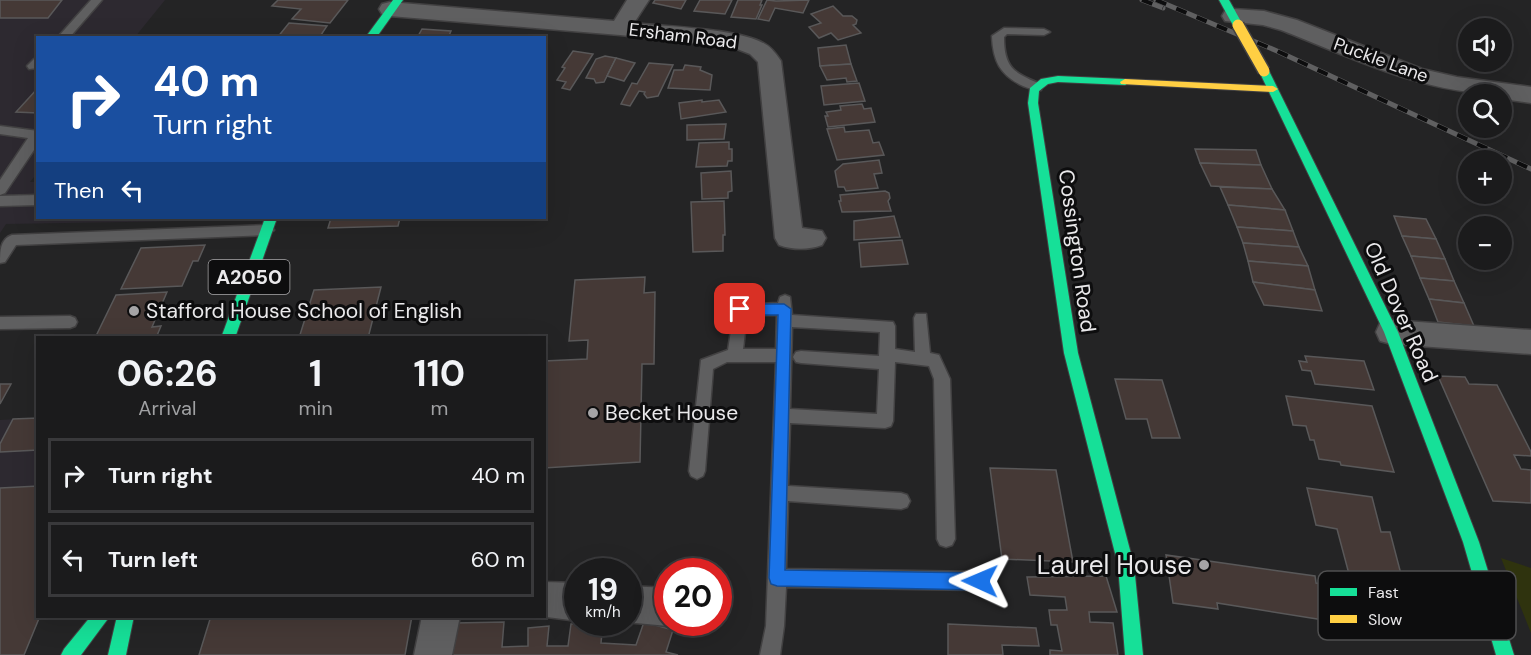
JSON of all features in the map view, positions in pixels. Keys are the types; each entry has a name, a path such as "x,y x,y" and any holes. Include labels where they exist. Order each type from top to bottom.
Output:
{"street":[{"path":"620,28 638,0"},
{"path":"371,36 394,5"},
{"name":"Ersham Road","path":"394,5 620,28 748,44 764,54 769,61 789,238 812,238"},
{"name":"Old Dover Road","path":"1232,14 1273,89 1391,333 1471,542 1480,571"},
{"name":"Puckle Lane","path":"1232,14 1264,18 1289,26 1414,74 1457,85 1531,95"},
{"path":"1037,87 1045,81 1066,79 1273,89"},
{"name":"Cossington Road","path":"1037,87 1033,103 1071,353 1126,565 1134,655"},
{"name":"A2050","path":"229,336 269,224"},
{"path":"1391,333 1531,342"},
{"path":"546,600 564,601"},
{"path":"70,655 100,618"},
{"path":"117,655 126,618"},
{"path":"433,655 441,618"},
{"name":"Old Dover Road","path":"1500,640 1505,655"}],"lane":[{"path":"64,36 97,0"},
{"path":"1037,87 1016,78 1003,69 997,54 998,36 1004,31 1044,32"},
{"path":"0,129 36,135"},
{"path":"0,190 36,136"},
{"path":"0,201 36,200"},
{"path":"0,258 12,240 269,224"},
{"path":"735,356 740,309 784,310 888,326 885,421 782,416"},
{"path":"770,655 775,626 777,578 784,310"},
{"path":"921,318 922,359"},
{"path":"0,323 70,322"},
{"path":"697,471 706,365 725,356 784,355"},
{"path":"801,357 934,360 942,379 946,539"},
{"path":"780,493 901,501"},
{"path":"777,578 980,581"}],"shaded area":[{"path":"0,0 165,0 136,36 36,36 36,174 30,182 36,182 36,219 249,220 6,224 0,233"},
{"path":"36,418 36,486 0,488 0,420"}],"green space":[{"path":"1501,558 1531,568 1531,633 1516,596 1516,571 1506,571"}],"building":[{"path":"0,0 62,0 48,18 0,18"},
{"path":"278,0 348,0 330,23 292,19 301,9 272,6"},
{"path":"655,0 686,0 681,9 653,3"},
{"path":"700,0 732,0 725,14 694,11"},
{"path":"738,0 762,0 756,19 731,17"},
{"path":"767,0 809,0 803,13 775,8 769,21 758,19"},
{"path":"833,6 843,16 852,16 857,20 853,25 861,33 838,40 831,33 819,38 809,27 821,23 811,14"},
{"path":"289,23 327,26 320,36 279,36"},
{"path":"422,29 451,31 449,36 418,36"},
{"path":"846,45 851,64 820,66 818,48"},
{"path":"573,51 593,54 570,90 562,88 566,82 557,80 565,68 562,67"},
{"path":"605,56 616,58 604,82 596,83 594,79 586,78 596,59"},
{"path":"616,58 635,63 624,81 607,76"},
{"path":"649,63 673,65 658,96 647,98 645,92 639,91 630,106 621,104 632,83 637,84"},
{"path":"851,64 857,81 847,82 846,78 827,80 820,66"},
{"path":"685,65 701,67 700,70 712,75 710,90 668,88 674,70 683,70"},
{"path":"859,83 865,101 824,105 821,86"},
{"path":"36,90 36,113 16,112"},
{"path":"702,100 702,102 719,100 726,112 681,119 679,103"},
{"path":"862,104 864,109 871,108 875,122 828,127 826,112 841,110 840,106"},
{"path":"726,124 724,139 687,140 687,125"},
{"path":"844,127 845,132 869,130 873,143 879,142 884,155 837,160 827,129"},
{"path":"729,142 729,149 732,149 732,161 728,161 727,166 696,167 699,143"},
{"path":"1195,149 1256,150 1261,165 1200,163"},
{"path":"879,160 882,173 874,174 878,188 846,191 844,187 838,187 835,171 843,164"},
{"path":"1200,163 1261,165 1272,189 1211,186"},
{"path":"731,171 732,191 728,192 728,198 702,199 701,173"},
{"path":"1220,187 1272,189 1285,210 1228,205"},
{"path":"885,191 889,193 888,201 891,211 842,212 840,195"},
{"path":"724,201 723,251 693,252 691,202"},
{"path":"1228,205 1285,210 1293,231 1237,227"},
{"path":"894,216 900,237 854,240 854,221"},
{"path":"1394,216 1426,219 1436,239 1402,236"},
{"path":"331,219 400,219 398,226 328,228"},
{"path":"1237,227 1293,231 1299,247 1243,243"},
{"path":"1402,236 1436,239 1445,259 1411,256"},
{"path":"902,240 908,264 861,267 859,243"},
{"path":"1243,243 1299,247 1308,266 1248,261"},
{"path":"205,245 198,261 193,261 182,286 121,289 141,248"},
{"path":"1411,256 1445,259 1454,281 1420,278"},
{"path":"1248,261 1308,266 1315,290 1253,282"},
{"name":"Becket House","path":"645,277 644,293 655,292 654,364 642,364 640,462 546,468 546,361 587,359 588,340 569,341 575,280"},
{"path":"1420,278 1454,281 1464,303 1429,299"},
{"path":"1253,282 1315,290 1322,311 1264,305"},
{"path":"381,287 369,336 300,336 314,290"},
{"name":"Stafford House School of English","path":"167,292 152,327 161,326 157,336 96,336 116,295"},
{"path":"1429,299 1464,303 1474,326 1438,322"},
{"path":"1305,356 1364,361 1374,390 1315,384 1311,371 1302,370 1299,361 1307,362"},
{"path":"1438,376 1465,377 1469,384 1497,385 1531,452 1531,456 1514,455 1521,469 1531,470 1531,503 1493,501"},
{"path":"1115,379 1162,380 1180,438 1152,438 1147,419 1126,419"},
{"path":"0,384 11,384 0,404"},
{"path":"1286,396 1372,406 1394,472 1341,465 1340,462 1319,459 1314,440 1310,440 1306,426 1293,425"},
{"path":"36,418 36,450 0,452 0,444 13,419"},
{"path":"990,468 1056,470 1073,562 1002,559"},
{"path":"36,486 36,618 39,618 24,655 0,655 0,488"},
{"name":"Laurel House","path":"1307,488 1372,497 1381,532 1390,532 1400,571 1348,571 1337,529 1316,525"},
{"name":"Laurel House","path":"1166,555 1315,576 1318,583 1318,619 1217,603 1218,609 1173,603"},
{"path":"1106,576 1117,612 1089,612 1090,622 1113,623 1118,655 1050,655 1050,650 1062,651 1057,625 1051,625 1049,610 1067,610 1065,597 1030,595 1027,577"},
{"path":"210,618 412,618 405,655 199,655"},
{"path":"504,622 502,647 528,646 528,628 549,626 547,646 568,646 569,636 602,636 601,643 636,645 639,636 642,636 644,622 654,625 654,636 671,636 666,652 678,655 449,655 455,623"},
{"path":"948,624 1036,628 1039,646 1002,645 1003,655 948,655"}],"railway":[{"path":"1142,0 1163,8"},
{"path":"1156,0 1277,51 1531,169"}],"traffic: fast":[{"path":"371,36 398,0"},
{"path":"1224,0 1238,25"},
{"path":"1264,71 1391,332 1471,542 1480,571"},
{"path":"1125,82 1058,79 1045,81 1034,90 1033,103 1071,353 1126,565 1134,655"},
{"path":"229,336 271,219"},
{"path":"70,655 100,618"},
{"path":"117,655 126,618"},
{"path":"1500,640 1505,655"}],"traffic: slow":[{"path":"1238,25 1264,71"},
{"path":"1125,82 1273,89"}],"place":[{"name":"Stafford House School of English","path":"134,311"},
{"name":"Becket House","path":"593,413"},
{"name":"Laurel House","path":"1204,565"}],"route":[{"path":"740,309 784,309 777,578 980,581"}]}
